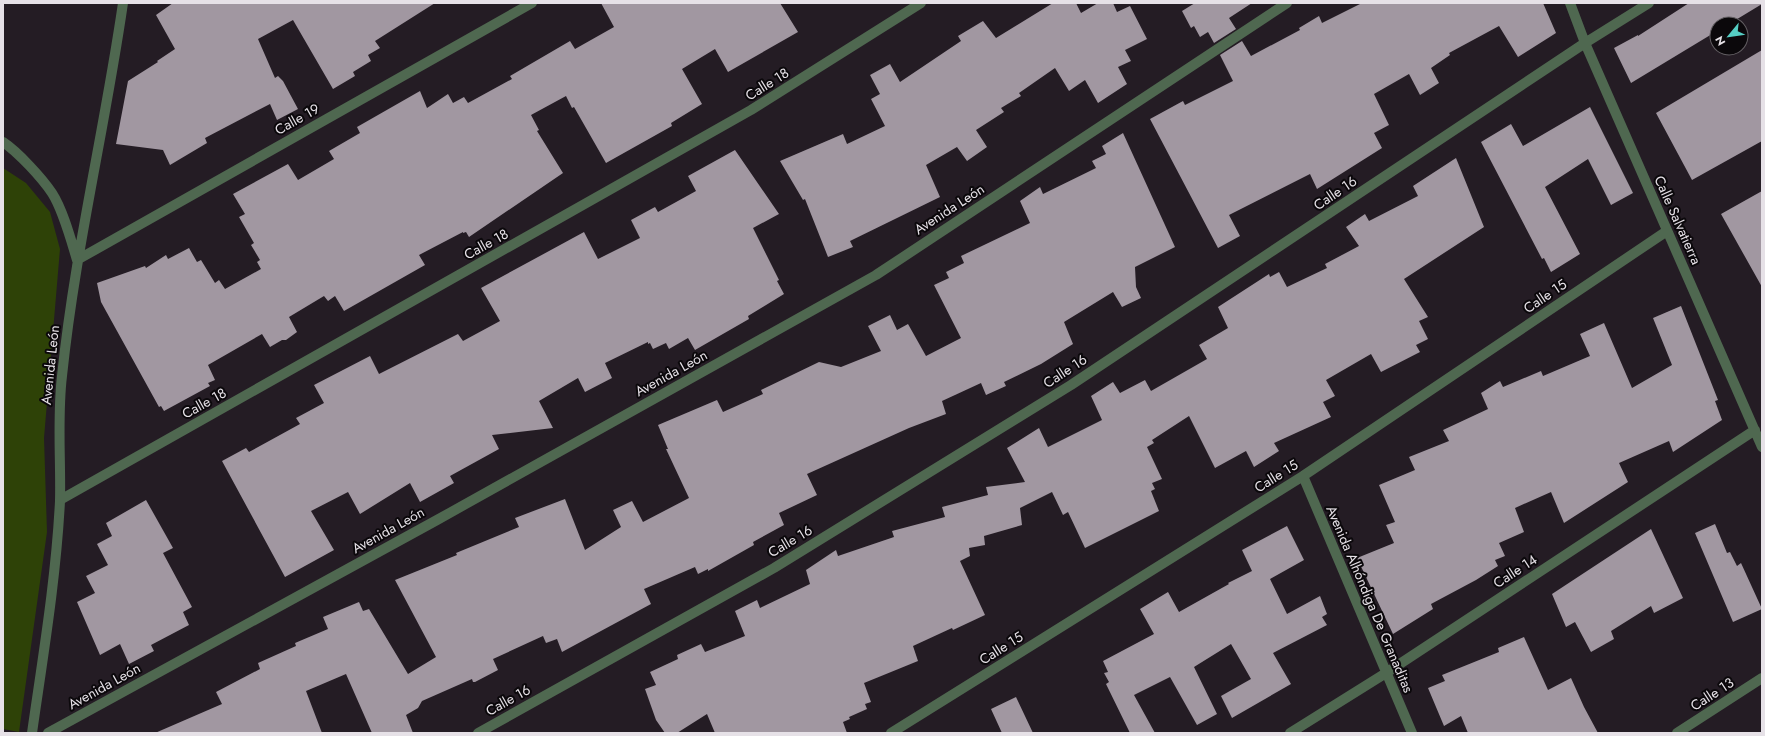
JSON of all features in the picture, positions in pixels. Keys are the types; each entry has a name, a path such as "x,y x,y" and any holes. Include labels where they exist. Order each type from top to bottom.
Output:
{"street":[{"name":"Calle 19","path":"77,260 532,3"},
{"name":"Calle 18","path":"60,500 751,110 921,3"},
{"name":"Avenida León","path":"48,733 437,520 876,275 1287,3"},
{"name":"Calle Salvatierra","path":"1570,3 1585,43 1762,447"},
{"name":"Calle 16","path":"478,733 774,568 1072,385 1585,43 1649,3"},
{"name":"Avenida León","path":"32,733 53,591 60,500 59,437 61,377 77,260 125,4"},
{"path":"3,142 13,148 52,194 66,226 77,260"},
{"name":"Calle 15","path":"891,733 1303,476 1667,231"},
{"name":"Calle 14","path":"1290,733 1386,673 1755,430"},
{"name":"Avenida Alhóndiga De Granaditas","path":"1303,476 1412,733"},
{"name":"Calle 13","path":"1677,733 1762,678"}],"green space":[{"path":"3,168 26,183 50,212 60,249 44,438 47,532 19,732 3,729"}],"building":[{"path":"173,3 435,3 375,41 380,48 368,55 371,61 353,72 355,76 333,89 293,20 258,39 275,78 278,76 283,81 298,109 277,120 270,104 205,138 207,143 170,165 163,150 116,144 128,81 175,49 156,15"},
{"path":"601,3 780,3 798,32 728,72 715,49 682,69 702,104 671,123 672,126 606,163 574,107 572,108 566,96 531,115 539,130 537,131 563,173 469,237 466,232 463,232 419,255 425,265 344,311 335,296 328,301 324,296 289,317 297,332 286,340 282,340 270,347 262,334 208,365 215,380 208,383 210,386 164,411 161,406 159,407 101,302 97,283 145,266 146,268 166,255 168,259 189,248 197,262 201,260 215,283 219,280 225,289 261,269 257,262 260,260 251,245 254,243 239,217 245,214 233,194 288,164 298,180 334,159 329,151 360,133 357,127 420,91 427,108 448,94 453,103 464,97 468,103 512,79 510,76 570,41 575,49 614,27"},
{"path":"1053,3 1076,3 1081,13 1098,3 1113,3 1117,12 1130,6 1147,39 1125,50 1131,61 1118,67 1127,84 1098,103 1085,80 1069,91 1055,68 1019,93 1021,96 1001,108 1004,112 976,130 987,147 967,161 957,147 926,165 940,197 850,241 853,247 828,257 805,199 803,200 780,161 843,134 847,144 885,126 871,99 880,94 870,75 890,64 900,82 961,41 958,36 983,21 996,38"},
{"path":"1195,3 1252,3 1229,18 1236,29 1214,43 1208,32 1200,37 1194,26 1191,28 1182,11"},
{"path":"1362,3 1543,3 1556,33 1518,57 1499,26 1449,53 1450,55 1431,68 1439,83 1420,95 1409,74 1374,94 1389,125 1374,133 1382,148 1317,189 1310,174 1229,215 1240,236 1218,248 1150,119 1183,101 1185,105 1233,81 1220,55 1242,41 1251,56 1300,30 1299,28 1319,16 1322,23"},
{"path":"1689,3 1762,4 1742,16 1709,16 1709,36 1631,83 1614,48 1638,36"},
{"path":"1762,50 1762,141 1692,180 1656,113"},
{"path":"1590,107 1633,193 1611,205 1588,159 1545,187 1580,254 1551,272 1544,258 1542,259 1481,142 1511,124 1523,146"},
{"path":"1123,133 1175,247 1135,267 1136,287 1141,298 1122,307 1113,292 1064,322 1073,344 1041,364 1004,382 1006,386 986,395 981,383 942,401 946,414 909,428 807,474 817,495 779,513 784,525 753,542 754,545 708,571 708,569 698,574 695,567 644,589 651,604 562,652 557,639 546,643 543,636 493,659 498,670 475,682 473,682 472,679 422,701 418,708 406,715 413,733 372,733 346,674 306,691 322,733 155,733 222,704 216,692 260,669 258,663 296,646 295,643 328,629 323,617 359,602 363,611 369,609 408,674 436,657 395,580 457,555 456,553 519,527 515,518 565,499 585,550 621,527 613,510 632,501 643,522 689,498 666,449 668,449 658,425 717,400 723,412 763,394 761,390 819,362 841,367 881,351 868,326 890,315 897,330 908,324 926,356 961,338 934,285 949,278 946,272 964,263 961,256 1030,223 1020,201 1040,187 1043,194 1096,168 1092,161 1106,154 1102,146"},
{"path":"735,150 779,214 753,228 779,280 777,281 784,294 748,316 749,319 695,350 688,338 669,349 666,343 653,349 648,342 605,363 612,378 585,392 578,378 539,401 553,428 492,435 499,449 450,476 454,483 420,502 410,483 360,514 348,492 311,511 334,550 285,577 222,461 246,448 249,452 300,424 296,418 324,403 314,385 370,356 379,374 458,334 463,341 500,321 481,288 584,232 598,259 640,238 631,220 655,207 658,212 696,191 688,176"},
{"path":"1456,158 1484,227 1404,279 1428,317 1419,321 1428,339 1416,345 1420,352 1381,372 1371,354 1326,380 1335,396 1323,402 1331,417 1274,443 1279,451 1254,467 1246,451 1215,468 1189,416 1152,440 1154,443 1147,447 1162,479 1152,483 1155,489 1151,491 1159,511 1085,548 1068,512 1063,515 1052,492 1020,508 1022,525 984,536 985,545 969,548 970,556 960,561 985,615 913,646 918,661 864,683 871,702 865,704 867,709 849,717 850,719 843,722 847,733 715,733 707,714 677,733 665,733 656,720 645,689 656,685 650,672 678,659 677,655 701,644 705,652 745,636 735,611 757,600 760,608 810,584 806,570 836,550 838,556 894,537 892,531 945,517 942,507 988,495 986,487 1025,482 1007,448 1039,428 1048,447 1102,420 1091,396 1113,382 1120,393 1145,380 1151,391 1207,359 1199,345 1228,328 1218,307 1269,274 1270,277 1279,272 1287,287 1327,268 1325,264 1359,246 1346,227 1365,214 1369,221 1418,196 1413,186"},
{"path":"1762,191 1762,287 1721,214"},
{"path":"1681,306 1718,400 1715,401 1722,420 1673,452 1669,441 1619,463 1628,482 1564,523 1551,492 1515,508 1524,532 1499,543 1505,556 1495,560 1498,566 1476,580 1431,604 1433,609 1393,634 1357,558 1394,543 1386,525 1395,522 1379,485 1415,470 1409,457 1449,441 1443,430 1488,409 1481,393 1500,381 1503,387 1541,371 1543,376 1590,356 1580,334 1604,323 1632,388 1672,365 1653,318"},
{"path":"146,500 173,548 163,553 192,607 183,612 189,625 151,645 154,651 129,664 120,644 100,655 77,602 95,593 86,576 108,565 97,544 112,536 106,523"},
{"path":"1715,524 1727,553 1730,552 1737,566 1741,563 1762,609 1733,622 1695,533"},
{"path":"1287,526 1304,560 1270,579 1287,614 1320,596 1327,614 1322,617 1327,625 1273,653 1291,684 1232,718 1221,696 1251,679 1231,644 1194,667 1217,714 1197,725 1170,677 1134,695 1155,733 1130,733 1106,684 1109,682 1104,673 1108,672 1103,661 1154,634 1140,609 1168,592 1179,612 1229,584 1228,583 1252,571 1242,550"},
{"path":"1651,529 1683,598 1654,613 1651,606 1611,631 1614,639 1591,652 1575,622 1566,627 1552,594"},
{"path":"1524,637 1548,690 1571,678 1598,733 1468,733 1461,716 1444,726 1428,688 1445,681 1442,675 1499,652 1498,648"},
{"path":"1016,697 1033,733 1002,733 991,709"}]}
